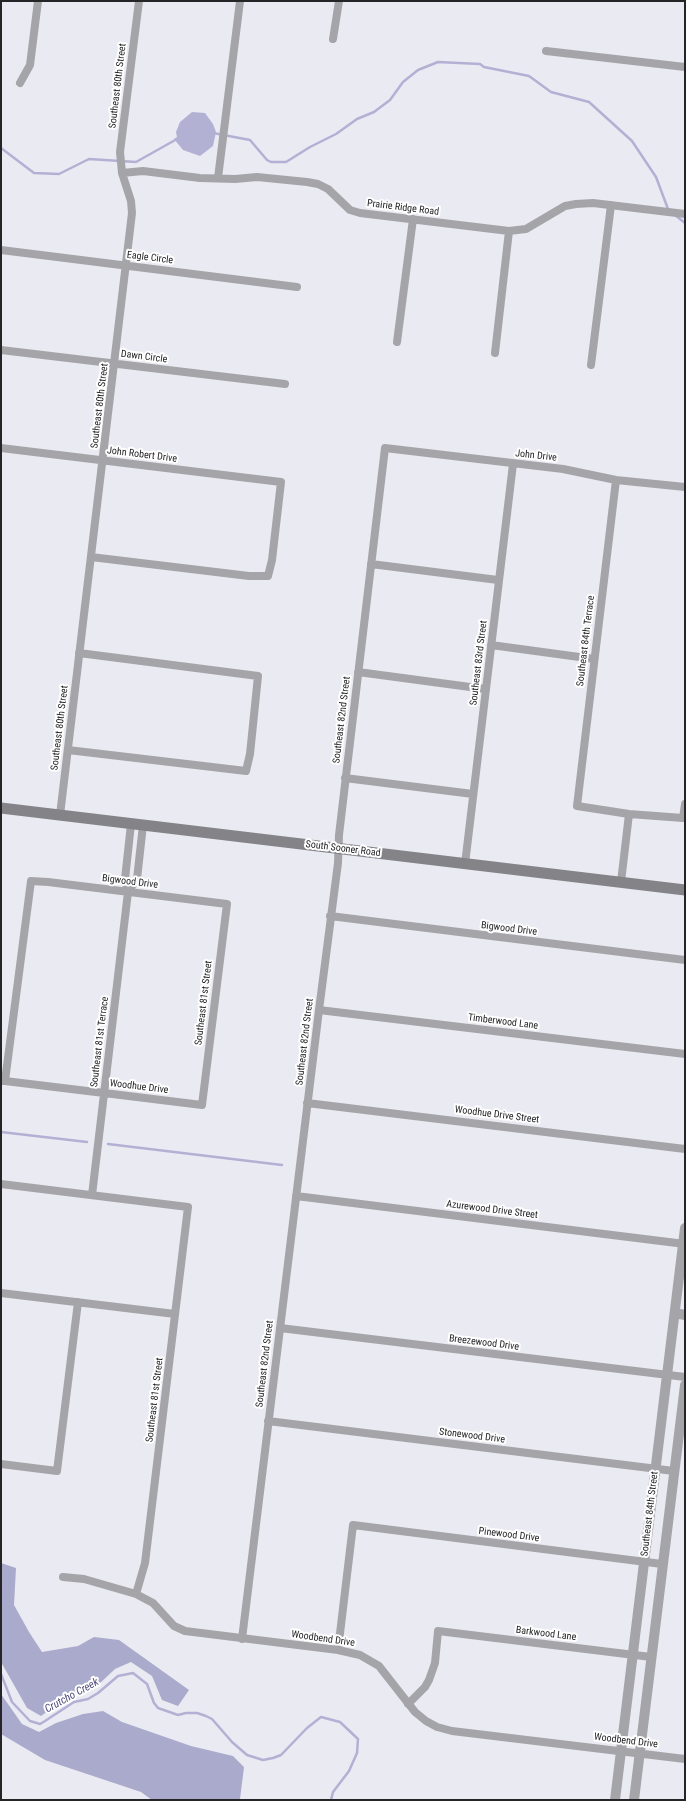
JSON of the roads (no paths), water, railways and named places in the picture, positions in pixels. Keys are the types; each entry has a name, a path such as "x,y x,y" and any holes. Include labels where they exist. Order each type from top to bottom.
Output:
{"main road":[{"name":"South Sooner Road","path":"1,808 685,890"}],"street":[{"path":"20,83 30,65 38,1"},
{"name":"Southeast 80th Street","path":"60,815 132,213 130,193 122,170 120,152 139,1"},
{"path":"218,178 240,1"},
{"path":"333,39 339,1"},
{"path":"546,52 685,67"},
{"name":"Prairie Ridge Road","path":"122,170 200,178 257,177 312,183 328,189 350,210 360,213 509,231 531,227 565,206 593,203 685,214"},
{"path":"591,365 611,205"},
{"path":"397,342 412,219"},
{"path":"495,353 509,231"},
{"name":"Eagle Circle","path":"1,250 297,287"},
{"name":"Dawn Circle","path":"1,350 285,384"},
{"name":"John Robert Drive","path":"1,448 281,482 272,560 268,576 249,576 92,557"},
{"name":"John Drive","path":"385,448 562,469 616,480 685,487"},
{"name":"Southeast 82nd Street","path":"242,1638 318,1010 338,863 338,849 358,672 385,448"},
{"name":"Southeast 83rd Street","path":"465,864 513,464"},
{"name":"Southeast 84th Terrace","path":"616,480 577,806 629,814"},
{"path":"371,564 498,580"},
{"path":"491,646 594,659"},
{"path":"68,750 246,771 250,754 258,676 79,653"},
{"path":"358,672 485,690"},
{"path":"346,778 473,794"},
{"path":"621,882 629,814 683,818 685,804"},
{"name":"Southeast 81st Terrace","path":"92,1195 128,892 125,879 131,824"},
{"name":"Southeast 81st Terrace","path":"128,892 137,879 143,825"},
{"name":"Bigwood Drive","path":"3,1081 31,881 227,904"},
{"name":"Southeast 81st Street","path":"202,1105 227,904"},
{"name":"Bigwood Drive","path":"330,916 685,960"},
{"name":"Timberwood Lane","path":"318,1010 685,1054"},
{"name":"Woodhue Drive","path":"3,1081 202,1105"},
{"name":"Woodhue Drive Street","path":"307,1103 685,1149"},
{"path":"1,1184 92,1195"},
{"name":"Southeast 81st Street","path":"92,1195 188,1207 145,1563 136,1594"},
{"name":"Azurewood Drive Street","path":"296,1196 684,1244"},
{"name":"Southeast 84th Street","path":"615,1800 667,1375 680,1314 685,1228"},
{"path":"1,1293 175,1314"},
{"path":"1,1464 58,1471 78,1302"},
{"name":"Breezewood Drive","path":"280,1328 685,1377"},
{"name":"Southeast 84th Street","path":"634,1800 685,1385"},
{"name":"Stonewood Drive","path":"268,1421 674,1471"},
{"name":"Pinewood Drive","path":"338,1650 353,1525 662,1564"},
{"name":"Woodbend Drive","path":"63,1577 84,1579 136,1594 158,1607 168,1620 179,1629 191,1632 360,1654 379,1666 408,1704 426,1722 445,1729 685,1759"},
{"name":"Barkwood Lane","path":"408,1704 425,1687 429,1680 435,1663 438,1631 651,1657"}],"waterway":[{"path":"213,133 250,140 267,160 271,162 286,162 310,147 336,134 357,119 374,112 390,100 403,82 418,70 438,62 480,64 484,67 529,76 551,92 589,102 632,141 656,177 668,209"},
{"path":"1,148 34,173 59,174 89,159 136,162 177,139"},
{"path":"675,215 685,223"},
{"path":"1,1132 87,1142"},
{"path":"108,1144 282,1165"},
{"name":"Crutcho Creek","path":"1,1674 12,1702 30,1721 40,1724 74,1702 88,1699 98,1693 118,1676 133,1673 147,1684 154,1703 158,1708 178,1715 197,1713 206,1716 212,1719 232,1742 247,1755 263,1760 281,1755 307,1728 321,1717 340,1722 358,1739 357,1753 349,1771 333,1792 331,1800"}]}
